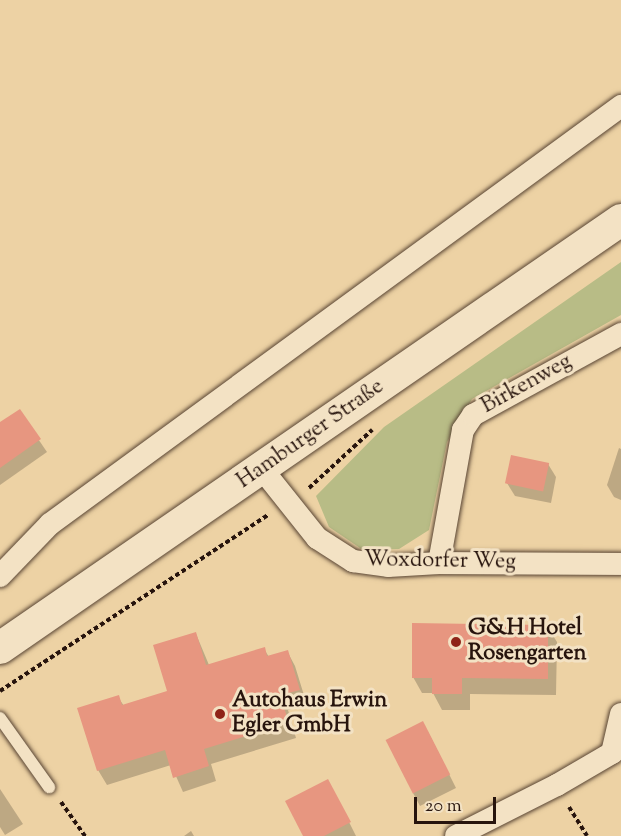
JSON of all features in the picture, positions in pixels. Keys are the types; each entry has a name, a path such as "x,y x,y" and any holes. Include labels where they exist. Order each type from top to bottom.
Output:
{"main road":[{"name":"Hamburger Straße","path":"0,648 621,220"}],"street":[{"path":"0,576 50,524 621,106"},
{"name":"Birkenweg","path":"439,563 464,430 473,415 621,334"},
{"name":"Woxdorfer Weg","path":"262,469 317,538 353,561 388,566 439,563 621,564"},
{"path":"456,836 616,756 621,714"}],"lane":[{"path":"0,718 49,787"}],"path":[{"path":"0,691 288,502"},
{"path":"557,785 586,836"},
{"path":"49,787 85,836"}],"green space":[{"path":"621,262 621,315 472,399 447,442 429,530 399,549 363,550 329,527 316,496 384,427"}],"building":[{"path":"20,409 41,439 0,468 0,422"},
{"path":"511,455 549,463 543,491 505,483"},
{"path":"412,623 548,625 548,679 462,678 462,694 432,694 432,678 412,678"},
{"path":"196,632 206,665 265,647 267,656 288,650 300,690 280,695 289,723 204,749 209,766 173,778 165,750 97,771 77,708 119,695 122,705 167,691 153,645"},
{"path":"423,721 450,774 413,794 386,740"},
{"path":"328,779 351,822 324,836 303,836 285,801"}],"place":[{"name":"G&H Hotel Rosengarten","path":"456,642"},
{"name":"Autohaus Erwin Egler GmbH","path":"220,714"}]}
